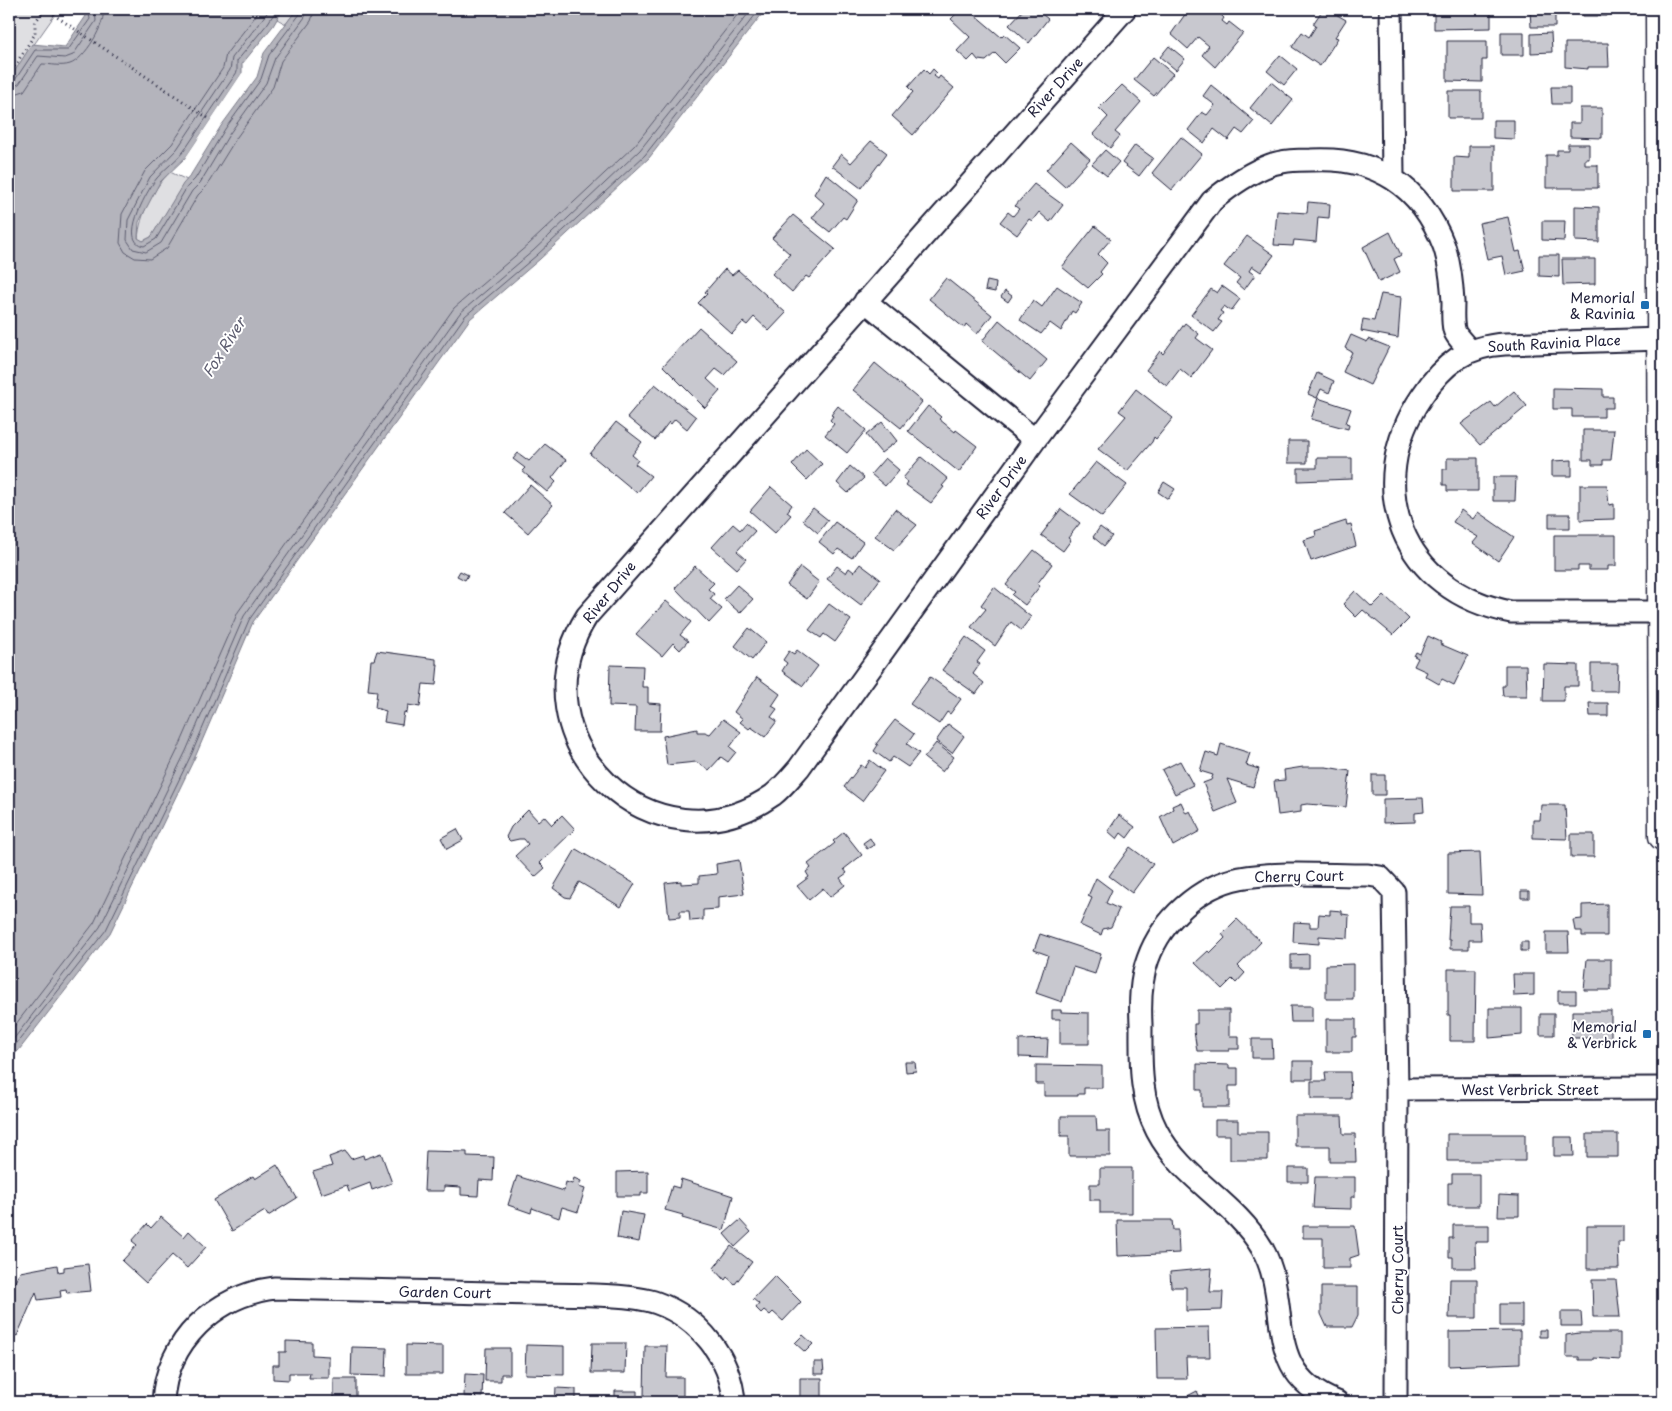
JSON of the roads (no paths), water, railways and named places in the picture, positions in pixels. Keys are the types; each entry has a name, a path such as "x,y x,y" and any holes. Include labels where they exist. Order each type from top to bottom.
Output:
{"main road":[{"path":"1660,9 1663,836"}],"street":[{"name":"River Drive","path":"1125,9 602,597 578,631 567,664 566,700 568,716 573,733 588,762 611,788 646,809 690,819 719,817 748,808 773,794 799,768 1035,440 1212,202 1233,184 1272,164 1324,159 1351,161 1393,178 1416,198 1443,245 1453,290 1454,331 1469,350"},
{"path":"1391,9 1393,178"},
{"path":"866,301 1035,440"},
{"name":"South Ravinia Place","path":"1662,339 1487,345 1469,350 1452,362 1428,387 1407,420 1396,451 1393,468 1399,519 1417,556 1446,587 1493,609 1529,614 1663,612"},
{"name":"Cherry Court","path":"1338,1402 1323,1397 1311,1388 1292,1366 1281,1333 1276,1284 1262,1249 1230,1207 1178,1163 1156,1130 1148,1110 1142,1075 1142,989 1148,959 1161,933 1191,900 1220,885 1238,879 1274,875 1368,875 1380,877 1394,892 1397,1089 1396,1402"},
{"name":"West Verbrick Street","path":"1397,1089 1663,1088"},
{"name":"Garden Court","path":"163,1402 168,1369 195,1327 217,1307 239,1296 255,1290 275,1288 548,1295 639,1299 656,1303 669,1308 698,1329 715,1347 730,1377 734,1402"}],"water":[{"name":"Fox River","path":"82,9 283,9 273,26 242,64 242,73 186,157 160,182 139,222 138,238 143,241 151,237 221,126 257,77 264,53 297,9 766,9 649,158 540,259 470,319 253,622 196,755 110,933 19,1050 9,1060 9,80 32,44 65,47 86,16"}],"place":[{"name":"Memorial & Ravinia","path":"1645,305"},
{"name":"Memorial & Verbrick","path":"1647,1034"}]}
